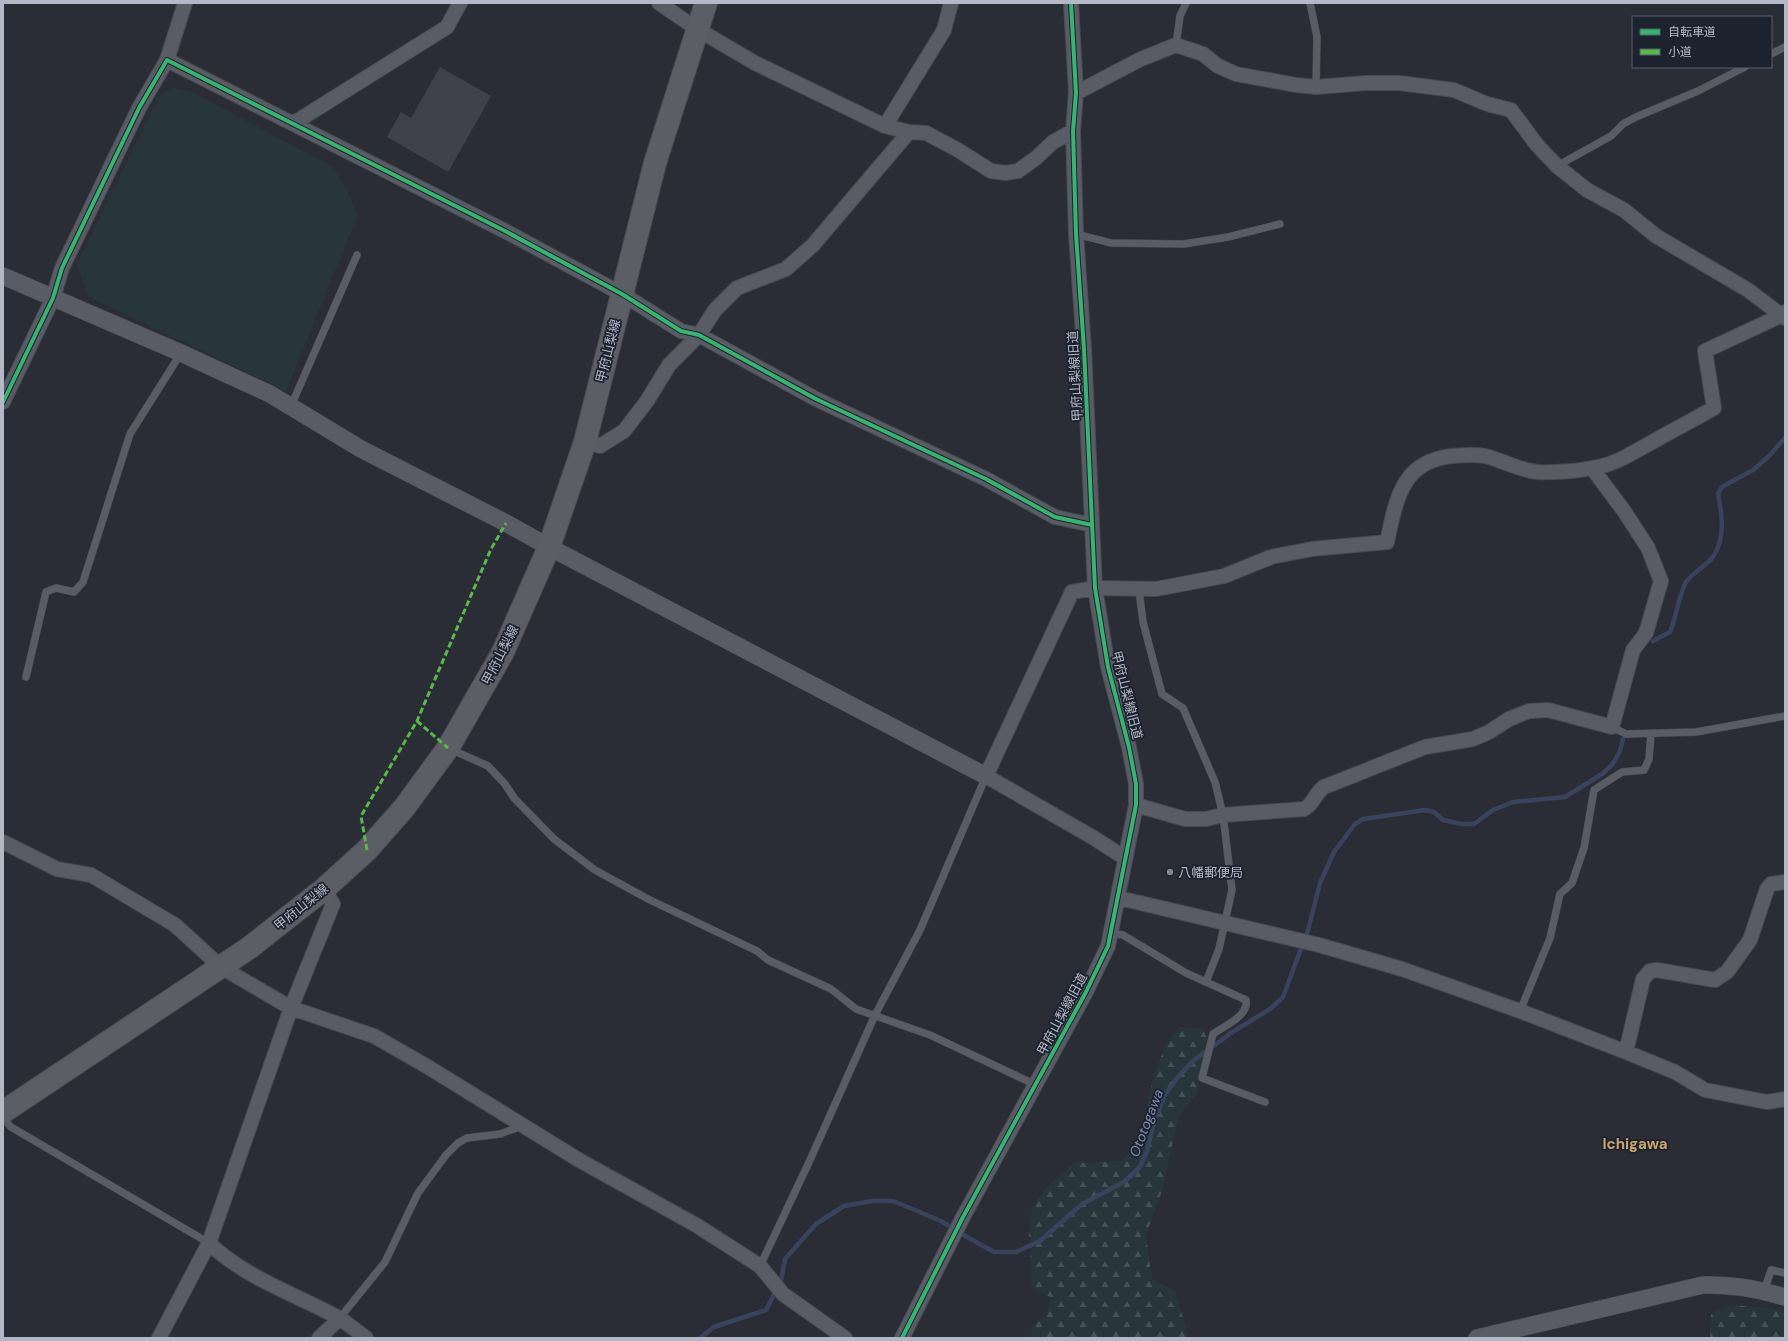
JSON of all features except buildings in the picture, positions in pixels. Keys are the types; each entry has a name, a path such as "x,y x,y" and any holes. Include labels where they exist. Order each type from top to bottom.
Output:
{"main road":[{"name":"甲府山梨線","path":"3,1112 249,948 324,889 367,850 404,808 448,748 503,652 549,547 585,442 655,163 706,3"}],"street":[{"path":"3,402 53,298 65,261 139,108 167,60 185,3"},
{"path":"294,124 447,27 460,3"},
{"path":"659,3 698,29 755,63 884,126 909,132 926,133 958,150 991,171 1006,173 1018,171 1036,158 1053,142 1073,131"},
{"path":"884,126 944,30 951,3"},
{"name":"甲府山梨線旧道","path":"902,1338 947,1246 1034,1084 1044,1070 1086,992 1108,946 1119,898 1124,858 1136,805 1136,784 1129,747 1108,667 1095,588 1084,349 1076,234 1073,131 1076,93 1071,3"},
{"path":"1076,93 1141,59 1176,45 1203,54 1218,66 1236,74 1316,87 1366,83 1399,84 1454,90 1487,104 1511,110 1537,145 1557,166 1587,190 1624,210 1656,236 1748,290 1784,315"},
{"path":"167,60 505,231 622,294 681,330 699,335 816,400 986,479 1055,517 1092,525"},
{"path":"585,442 600,446 624,431 647,401 669,365 699,335 716,310 737,288 786,270 813,245 909,132"},
{"path":"3,276 181,353 270,394 361,449 506,523 986,776 1094,838 1124,858"},
{"path":"986,776 1072,592 1095,588 1139,590 1156,589 1224,576 1271,557 1306,550 1387,542 1395,505 1400,492 1416,469 1424,462 1433,459 1446,456 1486,456 1537,472 1592,468 1614,463 1714,408 1704,351 1784,315"},
{"path":"1136,805 1185,819 1206,819 1223,815 1304,809 1312,804 1320,790 1331,784 1425,747 1473,739 1509,719 1529,711 1548,710 1612,727 1632,650 1646,633 1661,581 1648,548 1624,511 1592,468"},
{"path":"3,842 57,869 91,875 175,925 221,967 291,1008 374,1036 428,1067 522,1126 696,1224 764,1270 783,1294 845,1338"},
{"path":"1626,1052 1643,979 1650,971 1657,970 1715,980 1727,972 1750,940 1770,884 1785,882"},
{"path":"159,1338 208,1243 291,1008 333,904 324,889"},
{"path":"1119,898 1319,945 1402,969 1626,1052 1675,1072 1705,1090 1767,1102 1785,1099"},
{"path":"208,1243 223,1257 265,1282 340,1319 366,1338"},
{"path":"1477,1338 1703,1285 1722,1284 1742,1286 1785,1297"},
{"path":"319,1338 340,1319"}],"lane":[{"path":"1176,45 1180,16 1186,3"},
{"path":"1310,3 1317,37 1316,87"},
{"path":"1772,54 1785,47"},
{"path":"1557,166 1612,136 1623,124 1636,116 1698,91 1743,68"},
{"path":"1076,234 1111,243 1184,244 1228,237 1280,224"},
{"path":"291,407 357,255"},
{"path":"26,677 46,592 56,588 74,592 83,582 130,434 181,353"},
{"path":"1139,590 1143,622 1162,694 1183,708 1215,782 1223,815 1232,890 1226,924 1219,949 1206,982"},
{"path":"1612,727 1626,734 1696,732 1785,716"},
{"path":"1520,1012 1550,938 1560,894 1572,883 1584,848 1594,790 1622,772 1644,770 1649,759 1651,734"},
{"path":"448,748 488,766 505,784 514,798 554,839 595,870 648,900 757,951 768,960 831,989 856,1009 930,1035 1034,1084"},
{"path":"764,1270 875,1015 920,930 986,776"},
{"path":"1111,933 1123,935 1186,973 1246,1000 1247,1005 1244,1013 1213,1034 1202,1078 1265,1102"},
{"path":"3,1118 12,1127 208,1243"},
{"path":"340,1319 386,1262 418,1194 446,1155 458,1143 467,1138 500,1134 522,1126"},
{"path":"1764,1292 1771,1270 1785,1273"}],"green space":[{"path":"172,88 190,91 333,167 347,190 358,215 286,391 87,296 77,264 159,96"},
{"path":"1179,1027 1202,1028 1207,1038 1197,1094 1179,1115 1162,1191 1146,1235 1152,1280 1175,1290 1189,1338 1031,1338 1032,1326 1047,1314 1051,1297 1032,1290 1029,1234 1032,1208 1046,1188 1074,1163 1122,1161 1145,1128 1152,1082 1166,1043"},
{"path":"1730,1305 1772,1308 1785,1314 1785,1338 1710,1338 1711,1314"}],"waterway":[{"name":"Ototogawa","path":"1653,641 1670,632 1681,593 1686,582 1713,557 1717,549 1720,542 1722,526 1718,494 1722,487 1753,470 1769,456 1785,438"},
{"name":"Ototogawa","path":"700,1338 714,1327 766,1310 781,1281 785,1259 816,1224 844,1206 872,1201 893,1201 941,1221 994,1252 1016,1252 1040,1241 1082,1204 1124,1182 1140,1167 1147,1151 1155,1119 1165,1095 1177,1078 1193,1061 1231,1033 1270,1009 1283,997 1308,930 1320,883 1334,852 1355,824 1363,819 1425,810 1434,812 1443,820 1462,824 1474,824 1493,810 1513,802 1565,797 1602,774 1612,765 1620,751 1623,739"}],"marked path":[{"path":"367,850 361,816 417,721 491,549 506,523"},
{"path":"417,721 448,748"}],"cycle path":[{"path":"902,1338 963,1217 1086,992 1108,946 1136,805 1136,784 1129,747 1108,667 1095,588 1084,349 1076,234 1073,131 1076,93 1071,3"},
{"path":"3,402 53,298 62,268 139,108 167,60 505,231 622,294 681,331 699,335 816,399 986,479 1055,517 1092,525"}],"place":[{"name":"八幡郵便局","path":"1170,872"}],"district":[{"name":"Ichigawa","path":"1635,1144"}]}
